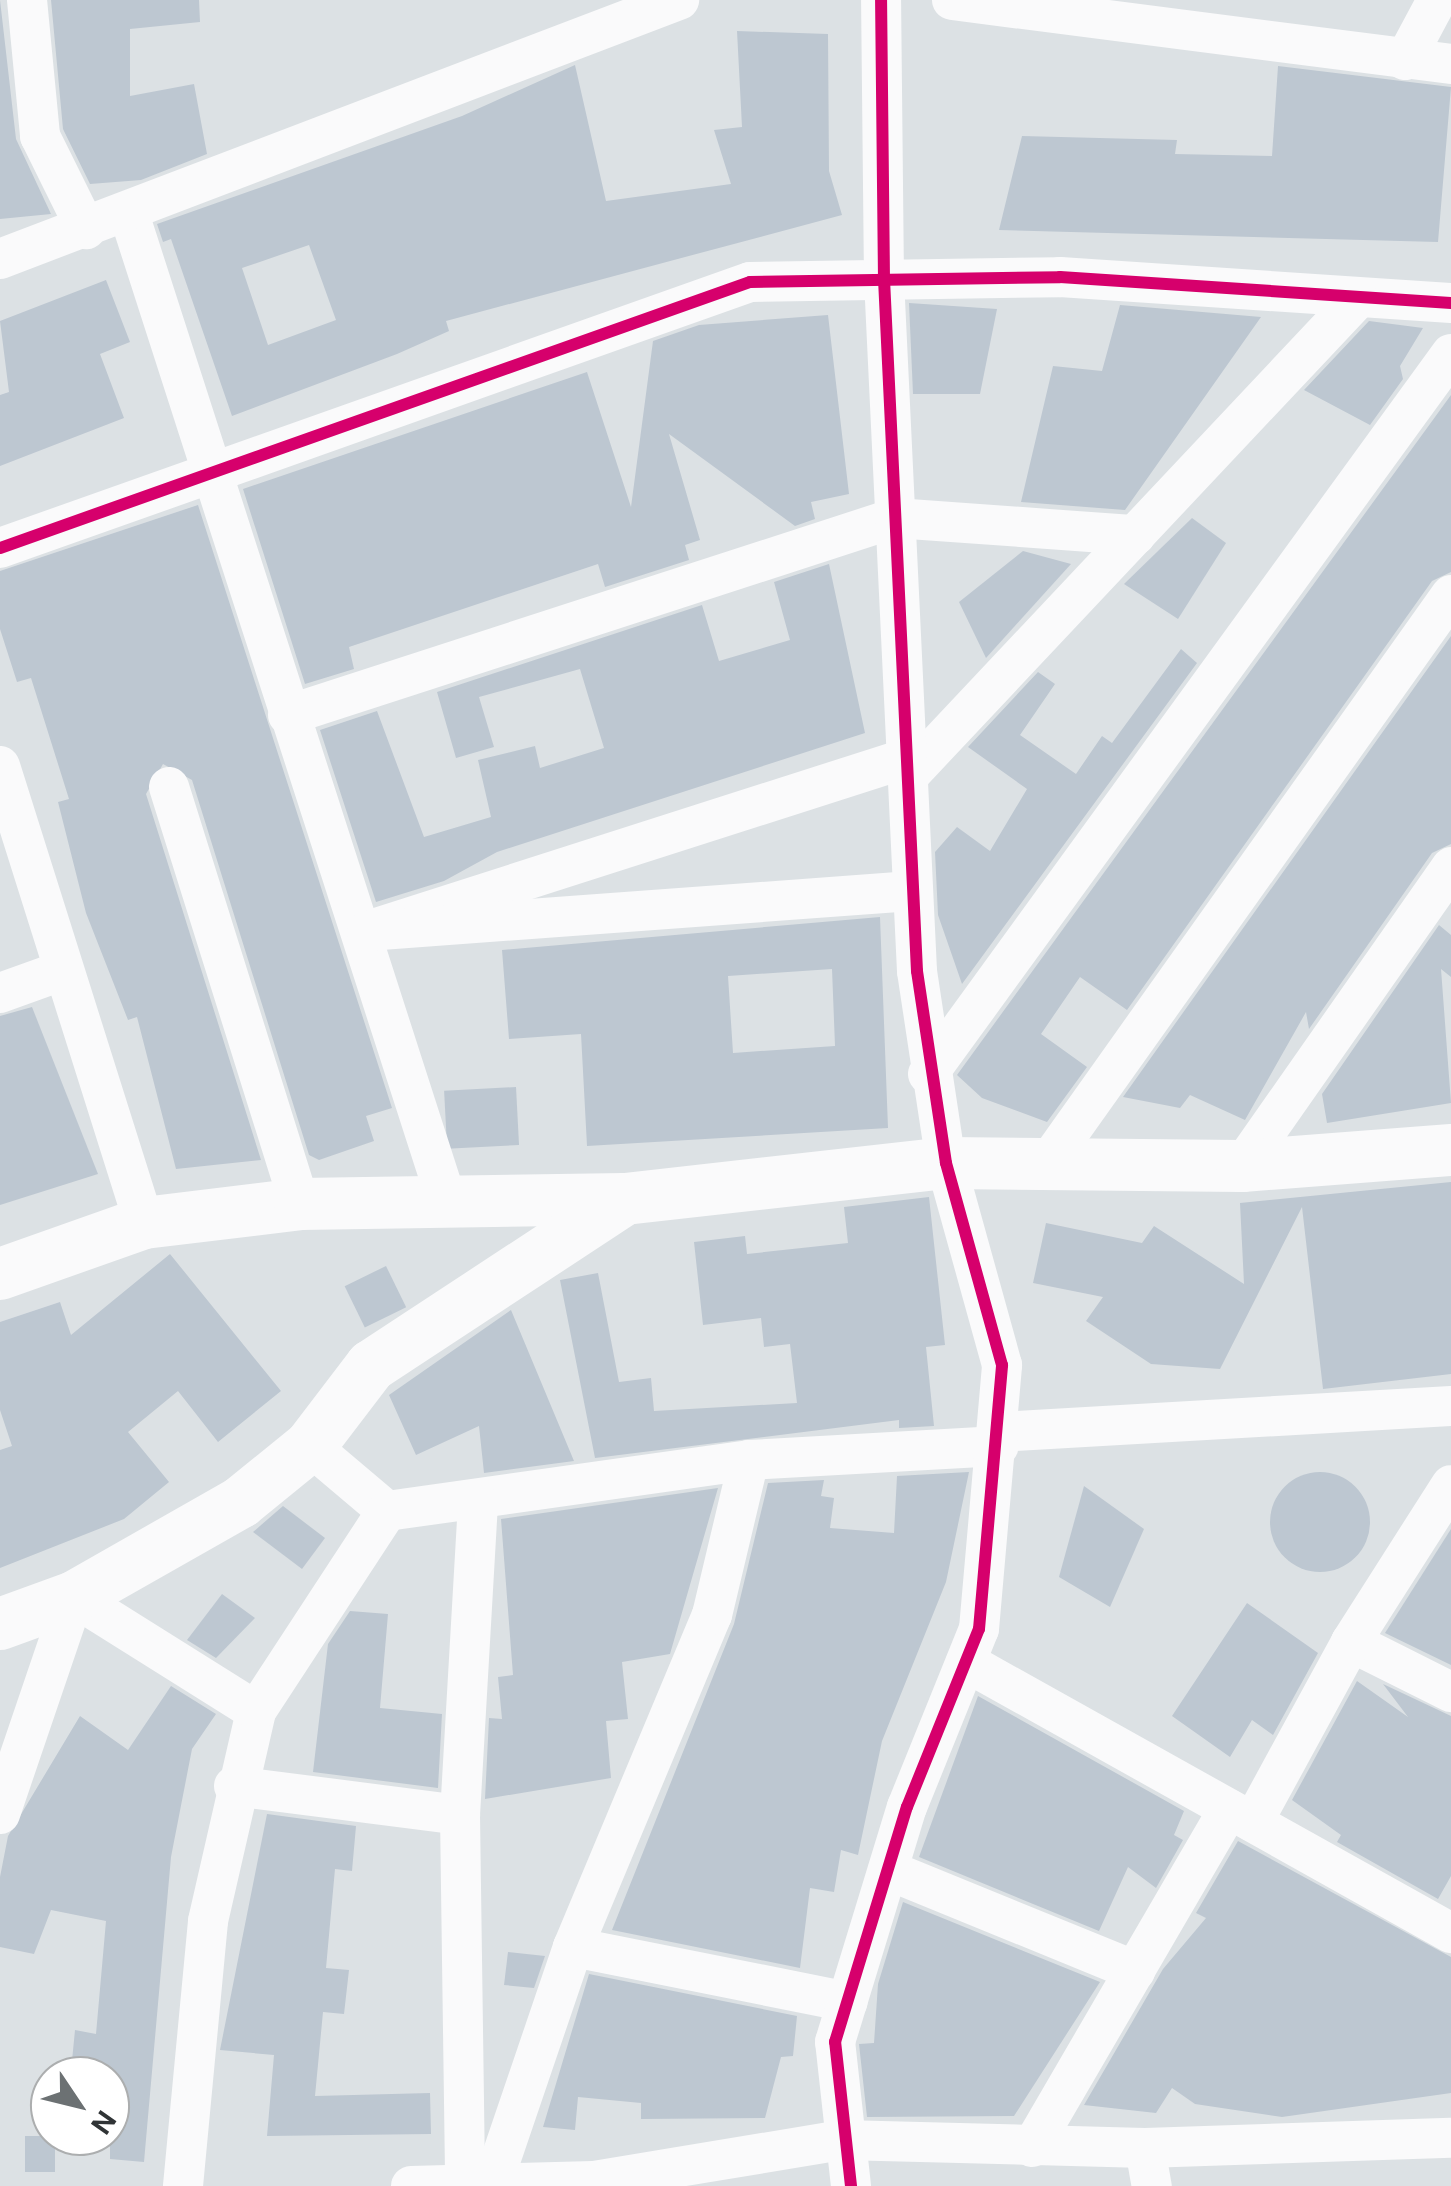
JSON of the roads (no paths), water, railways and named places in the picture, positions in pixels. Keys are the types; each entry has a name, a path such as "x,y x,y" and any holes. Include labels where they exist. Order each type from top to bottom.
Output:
{"street":[{"path":"27,0 40,136 86,229"},
{"path":"0,258 129,214 679,0"},
{"path":"851,2186 842,2140 836,2042 888,1870 979,1629 999,1439 1002,1365 946,1163 928,1074 912,891 884,280 880,0"},
{"path":"952,0 1451,64"},
{"path":"1405,60 1437,0"},
{"path":"129,214 208,474 288,715 367,931 445,1195"},
{"path":"0,548 750,282 1060,277 1441,303 1451,268"},
{"path":"367,931 908,766 1135,535 1358,298"},
{"path":"928,1074 1451,354"},
{"path":"288,715 895,518 1135,535"},
{"path":"1044,1168 1451,595"},
{"path":"0,768 61,971 144,1223"},
{"path":"169,787 300,1204"},
{"path":"1242,1166 1451,866"},
{"path":"367,931 912,891"},
{"path":"0,993 61,971"},
{"path":"0,1274 144,1223 300,1204 445,1195 625,1199 946,1163 1044,1168 1242,1166 1451,1150"},
{"path":"0,1624 74,1597 241,1502 310,1446 371,1366 625,1199"},
{"path":"310,1446 387,1511 478,1502 749,1460 1451,1406"},
{"path":"456,2184 572,1947 712,1615 749,1460"},
{"path":"1032,2148 1135,1971 1241,1815 1451,1485"},
{"path":"456,2184 460,1815 478,1502"},
{"path":"183,2186 208,1921 234,1786 256,1711 387,1511"},
{"path":"74,1597 256,1711"},
{"path":"0,1814 16,1726 74,1597"},
{"path":"1350,1642 1451,1692"},
{"path":"966,1662 1451,1933"},
{"path":"234,1786 460,1815"},
{"path":"888,1870 1135,1971"},
{"path":"572,1947 848,2002"},
{"path":"411,2186 594,2183 842,2140 1032,2148 1148,2167 1451,2138"}]}
